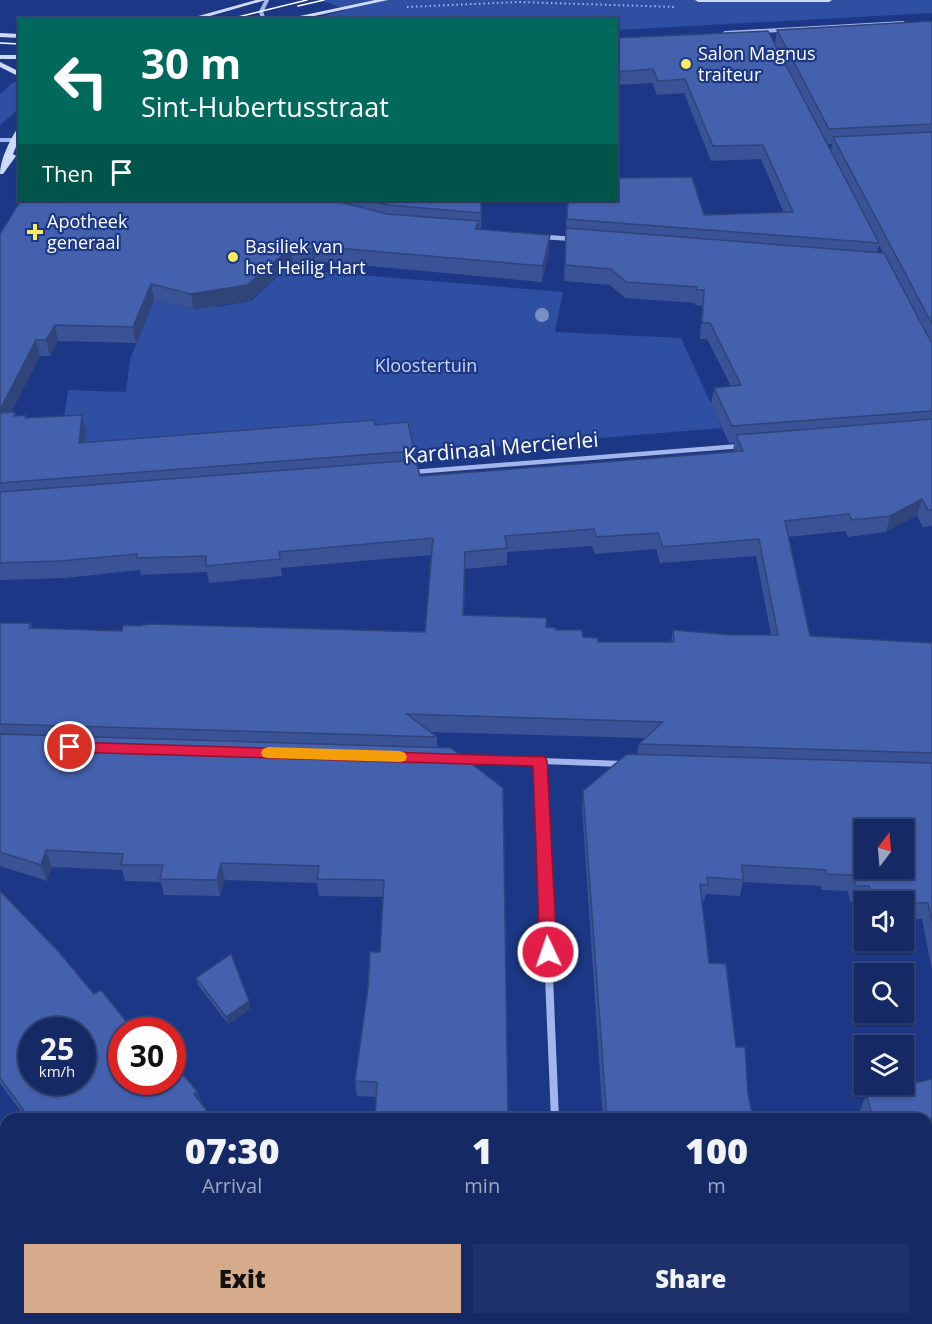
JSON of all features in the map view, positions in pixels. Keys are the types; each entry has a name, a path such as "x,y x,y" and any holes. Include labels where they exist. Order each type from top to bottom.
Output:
{"main road":[{"path":"195,18 265,0"},
{"path":"222,18 265,0"},
{"path":"294,18 386,0"},
{"path":"698,0 829,0"},
{"path":"0,35 18,36"},
{"path":"0,57 18,57"},
{"path":"0,64 18,74"},
{"path":"0,172 17,140"},
{"path":"7,161 18,150"}],"street":[{"path":"263,18 261,12 265,0"},
{"path":"718,33 909,22"},
{"path":"763,30 768,40"},
{"path":"0,140 17,140"},
{"path":"542,237 577,240"},
{"name":"Kardinaal Mercierlei","path":"406,472 753,445"},
{"path":"446,758 635,764"},
{"path":"540,761 555,1113"}],"path":[{"path":"402,7 519,2 682,7"}],"green space":[{"path":"321,0 932,0 932,13 618,30 618,18 322,18 347,10"},
{"path":"18,81 18,110 0,125 0,94 12,83"},
{"name":"Kloostertuin","path":"286,269 563,292 555,332 681,338 722,428 378,456 83,459 62,432 68,390 126,392 130,359 154,300 193,309 201,308 214,301 217,307 251,301"}],"building":[{"path":"932,21 932,124 829,129 777,30"},
{"path":"768,31 879,243 567,219 568,201 618,201 618,178 692,177 704,215 793,212 763,145 713,146 685,79 658,81 653,69 618,72 618,38"},
{"path":"932,132 932,324 833,137"},
{"path":"20,201 336,201 387,214 479,221 475,229 550,235 543,266 314,246 312,249 291,248 247,285 191,294 151,284 133,327 55,325 46,340 36,340 0,410 0,234"},
{"path":"370,201 481,201 481,213 389,205"},
{"path":"566,228 884,253 932,344 932,411 732,426 714,388 741,385 710,323 702,323 704,290 697,290 697,287 626,282 611,269 565,265"},
{"path":"15,412 14,416 26,415 25,418 82,415 79,443 374,420 375,425 408,422 414,451 0,483 0,413"},
{"path":"932,419 932,510 928,510 922,499 890,516 852,520 849,514 785,521 810,636 932,643 932,753 639,744 663,722 407,714 437,737 0,724 0,623 31,623 29,628 122,631 123,625 148,624 425,632 433,538 279,552 280,559 206,566 206,556 137,558 137,554 60,561 0,563 0,492 416,460 420,476 743,451 736,435","holes":["594,529 596,537 658,533 663,547 759,539 778,635 732,635 673,630 674,642 598,642 598,638 583,637 582,630 556,630 556,628 546,627 547,618 463,615 465,552 507,548 505,536"]},
{"path":"0,734 451,748 503,788 508,1113 375,1113 377,1082 355,1081 368,988 370,952 380,952 384,880 317,879 319,866 221,863 217,880 160,879 163,865 121,865 123,854 46,850 41,865 0,852"},
{"path":"627,754 932,763 932,922 928,903 914,903 914,891 870,891 869,886 856,886 854,879 914,879 914,819 854,819 854,879 853,875 826,874 826,870 742,865 743,880 707,877 708,885 700,884 709,963 726,964 736,1047 745,1047 748,1094 752,1113 607,1113 583,791"},
{"path":"0,891 59,952 94,994 101,990 123,1017 108,1017 108,1095 186,1095 186,1078 197,1091 194,1094 208,1113 26,1113 0,1078"},
{"path":"231,954 249,1001 226,1017 196,978"},
{"path":"932,1079 932,1113 872,1113 866,1095 914,1095 914,1083"}],"tram line":[{"path":"234,18 307,0"},
{"path":"298,6 324,0"},
{"path":"0,43 18,44"}],"slow traffic":[{"path":"268,753 400,757"}],"place":[{"name":"Salon Magnus traiteur","path":"686,64"},
{"name":"Apotheek generaal","path":"35,232"},
{"name":"Basiliek van het Heilig Hart","path":"233,257"}],"route":[{"path":"70,747 540,761 548,952"}]}
